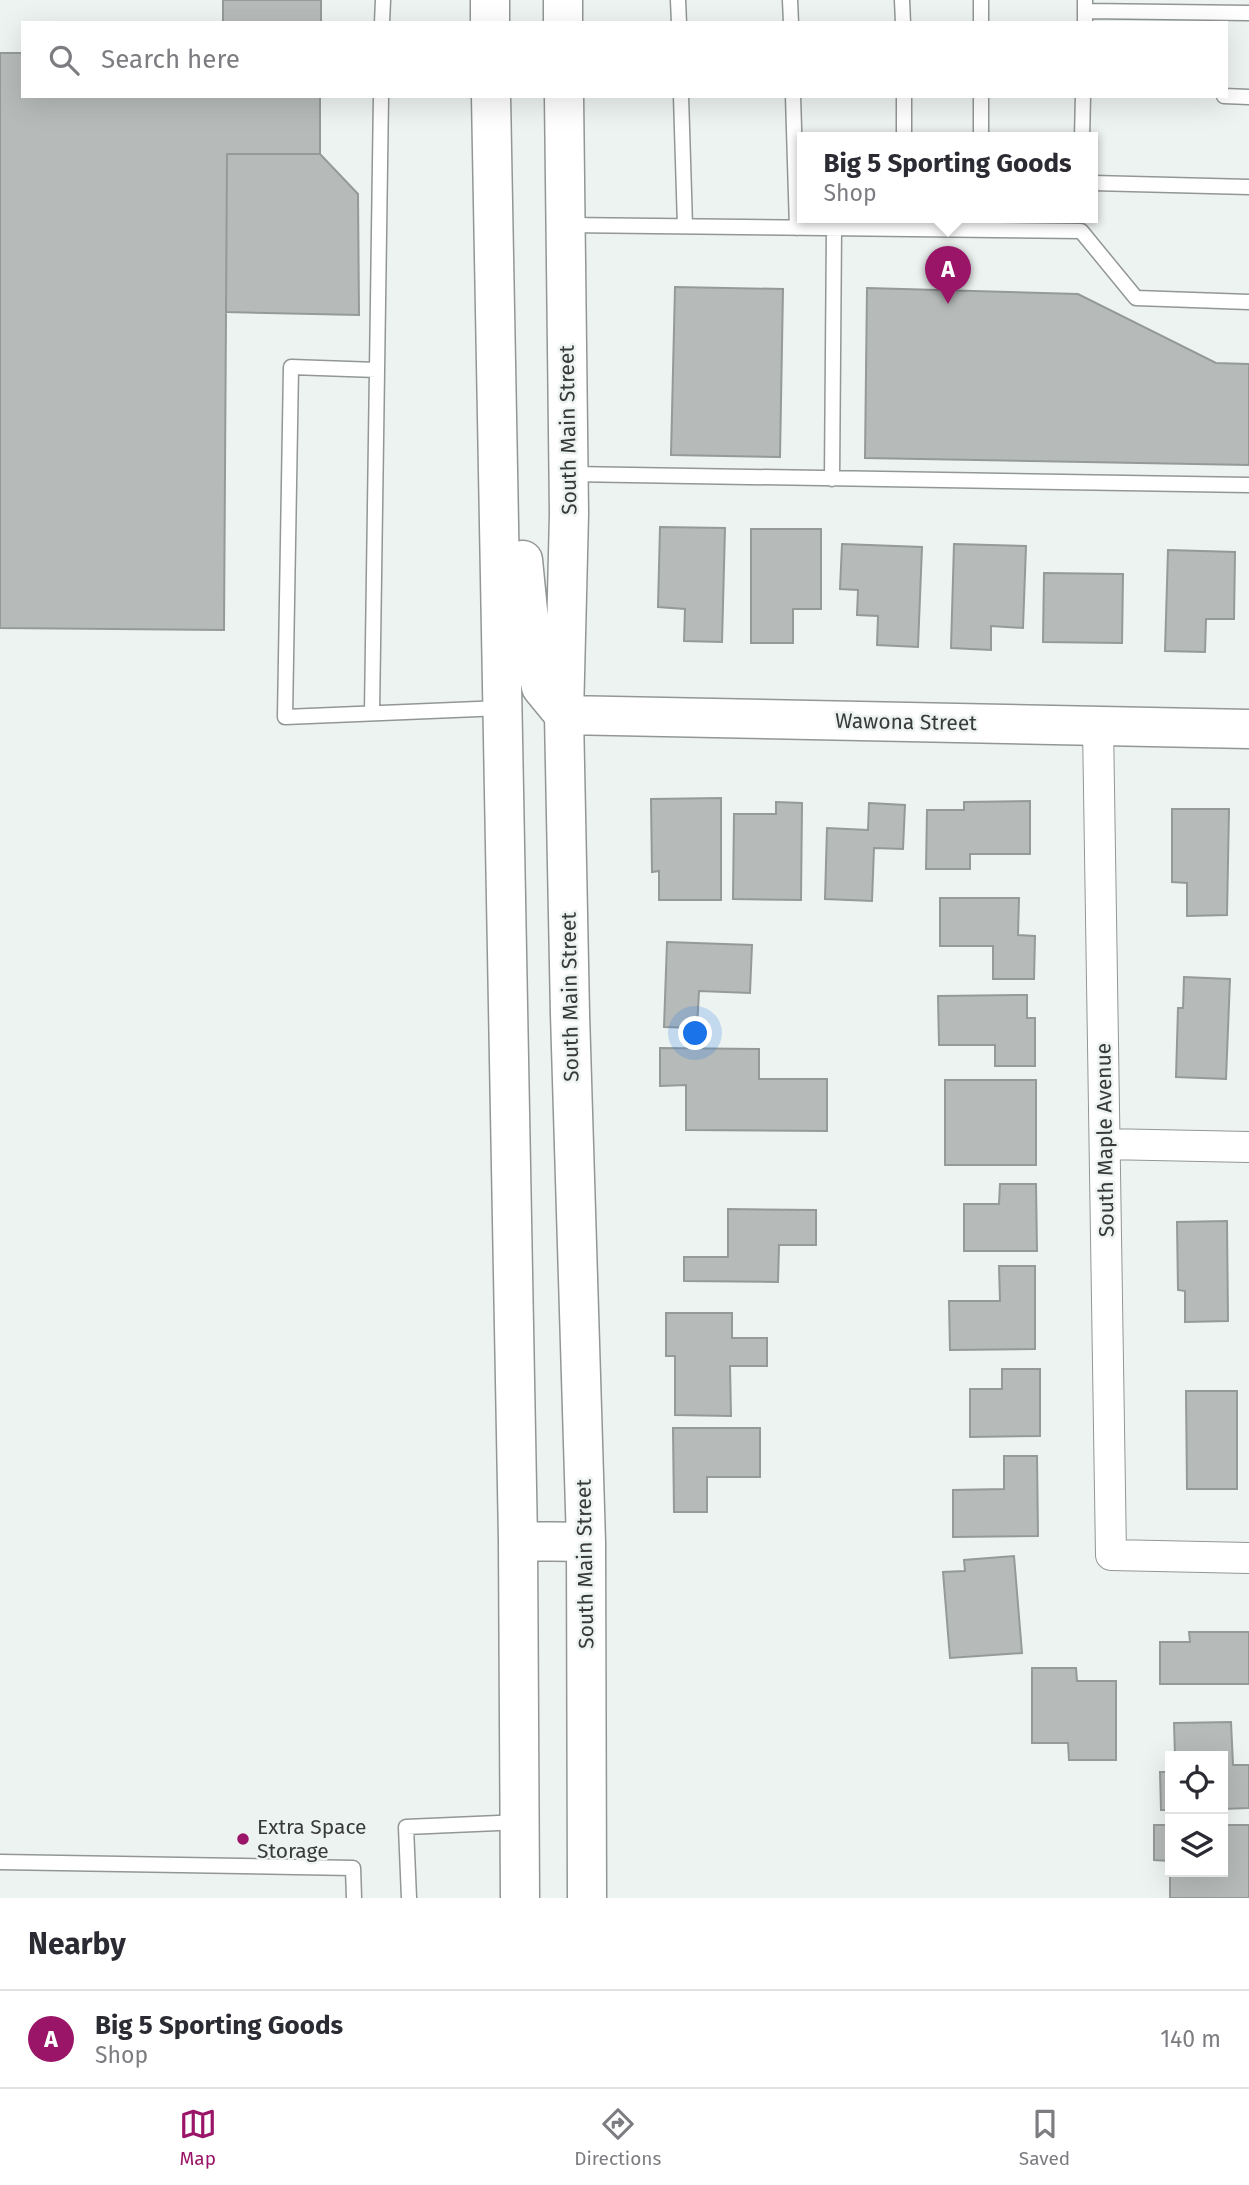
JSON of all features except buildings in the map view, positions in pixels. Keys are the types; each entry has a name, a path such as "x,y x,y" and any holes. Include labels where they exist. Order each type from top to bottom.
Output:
{"main road":[{"path":"490,0 490,21"},
{"path":"563,0 563,21"},
{"path":"491,98 518,1541 520,1898"},
{"name":"South Main Street","path":"564,98 569,474 564,715 586,1542 587,1898"},
{"path":"499,500 521,543 531,641 541,687 564,715"},
{"name":"Wawona Street","path":"564,715 1249,729"},
{"path":"518,1541 586,1542"}],"street":[{"name":"South Maple Avenue","path":"1098,725 1111,1555 1249,1558"},
{"path":"1105,1144 1249,1147"}],"lane":[{"path":"382,21 383,0"},
{"path":"678,0 679,21"},
{"path":"790,0 791,21"},
{"path":"902,0 903,21"},
{"path":"981,0 981,21"},
{"path":"1085,11 1249,13"},
{"path":"1228,96 1249,97"},
{"path":"372,713 381,98"},
{"path":"681,98 685,226"},
{"path":"793,98 797,228"},
{"path":"904,98 904,132"},
{"path":"981,98 981,132"},
{"path":"1082,132 1083,98"},
{"path":"1098,183 1249,187"},
{"path":"565,225 797,228 906,224 1081,225 1136,298 1249,302"},
{"path":"832,479 834,228"},
{"path":"377,370 292,367 285,717 503,708"},
{"path":"569,474 1249,485"},
{"path":"409,1898 406,1827 519,1822"},
{"path":"0,1862 353,1868 354,1898"}],"place":[{"name":"Big 5 Sporting Goods","path":"948,304"},
{"name":"Extra Space Storage","path":"243,1839"}]}
